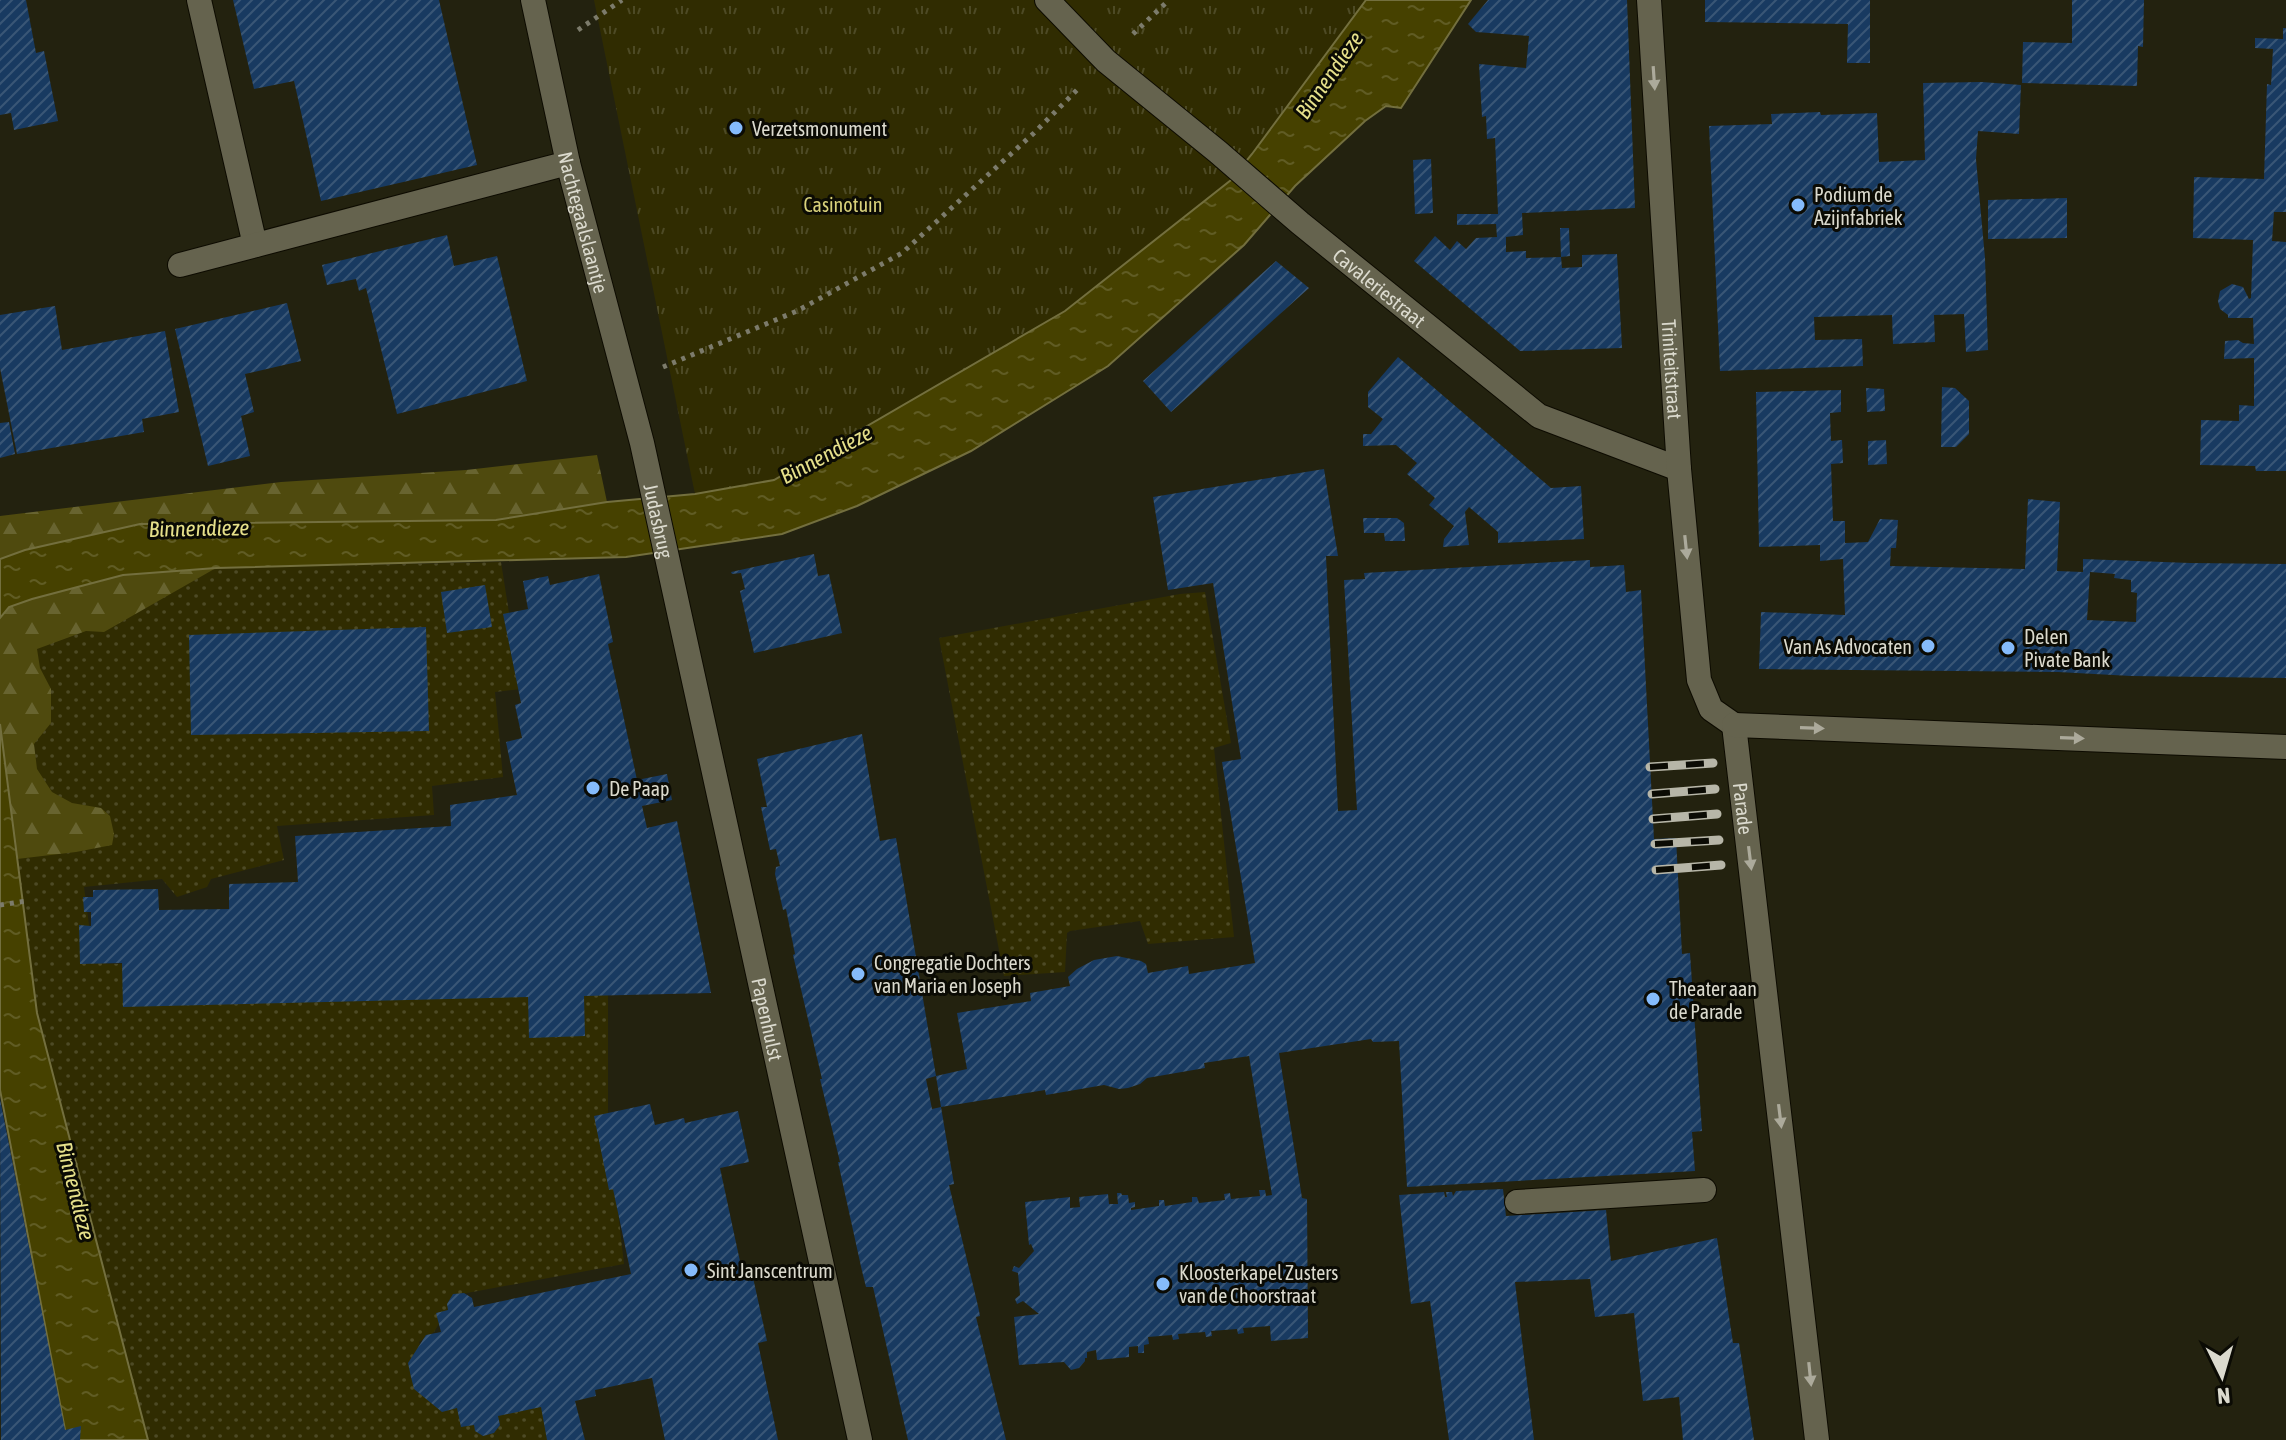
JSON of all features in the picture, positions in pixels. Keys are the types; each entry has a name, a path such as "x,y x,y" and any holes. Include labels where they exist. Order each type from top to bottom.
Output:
{"street":[{"path":"199,0 255,245"},
{"name":"Nachtegaalslaantje","path":"533,0 568,163 642,443"},
{"path":"1047,0 1106,61"},
{"name":"Triniteitstraat","path":"1649,0 1679,469 1699,680 1711,709 1734,725"},
{"name":"Cavaleriestraat","path":"1106,61 1539,416 1679,469"},
{"path":"180,265 568,163"},
{"name":"Judasbrug","path":"642,443 675,599"},
{"name":"Papenhulst","path":"675,599 860,1440"},
{"path":"1734,725 2286,747"},
{"name":"Parade","path":"1734,725 1817,1440"},
{"path":"1517,1202 1704,1190"}],"path":[{"path":"625,383 797,311 902,253 1034,133 1169,0"},
{"path":"0,905 26,901"}],"green space":[{"name":"Casinotuin","path":"594,0 1366,0 1231,180 1065,311 774,480 695,494"},
{"path":"597,455 607,502 496,520 25,550 0,559 0,516 281,482 466,470"},
{"path":"501,562 521,689 495,692 503,777 432,786 434,815 277,826 284,860 211,879 207,887 177,897 162,879 84,887 94,963 608,983 608,1125 624,1264 456,1295 434,1332 419,1342 432,1384 548,1395 559,1440 148,1440 37,1013 0,724 0,618 123,575 216,568"},
{"path":"216,568 104,632 86,631 37,649 40,668 51,689 51,723 34,744 37,769 52,792 72,803 101,808 110,816 114,834 112,845 17,859 0,724 0,618 9,607 123,575"},
{"path":"1205,592 1231,743 1214,748 1234,937 1148,944 1140,921 1070,931 1067,933 1065,972 1004,976 939,638"}],"water":[{"name":"Binnendieze","path":"1366,0 1471,0 1401,108 1386,106 1365,121 1295,186 1244,245 1108,366 971,451 857,506 782,534 626,557 216,568 123,575 9,607 0,618 0,559 25,550 140,524 496,520 607,502 695,494 774,480 1065,311 1231,180"},
{"name":"Binnendieze","path":"0,724 37,1013 148,1440 73,1440 65,1430 0,1090"}],"building":[{"path":"0,0 26,0 36,53 44,51 58,121 14,130 11,113 0,115"},
{"path":"233,0 439,0 477,165 321,201 294,81 254,89"},
{"path":"1488,0 1627,0 1635,208 1522,213 1523,235 1506,237 1506,252 1526,251 1526,258 1561,257 1562,268 1582,267 1582,255 1617,254 1622,348 1520,351 1414,261 1435,236 1450,250 1457,241 1466,249 1476,238 1497,237 1496,224 1457,225 1457,214 1498,214 1495,138 1487,139 1486,116 1482,117 1479,64 1526,68 1529,36 1476,32 1468,24"},
{"path":"1705,0 1870,0 1870,63 1847,63 1848,24 1705,22"},
{"path":"2072,0 2144,0 2143,47 2138,46 2137,86 2022,83 2023,42 2072,43"},
{"path":"2283,28 2286,28 2286,212 2274,212 2272,241 2286,242 2286,471 2256,471 2255,466 2200,465 2201,420 2239,421 2239,405 2254,406 2254,358 2224,359 2225,341 2254,344 2253,318 2228,318 2218,301 2220,291 2232,284 2243,287 2251,298 2253,240 2193,238 2194,177 2264,179 2267,84 2271,85 2273,49 2255,48 2255,38 2283,39"},
{"path":"1923,83 2021,85 2019,134 1978,131 1976,159 1985,258 1988,350 1966,352 1964,314 1934,315 1935,342 1893,344 1892,315 1814,317 1815,340 1862,339 1863,366 1720,371 1709,126 1772,124 1771,114 1877,113 1879,162 1925,160"},
{"path":"1431,159 1433,213 1415,214 1413,160"},
{"path":"2067,198 2067,238 1988,239 1988,200"},
{"path":"1560,228 1569,228 1570,256 1561,257"},
{"path":"447,235 454,266 497,256 527,381 397,414 366,288 359,291 356,279 327,285 322,265"},
{"path":"1276,261 1309,288 1171,412 1143,381"},
{"path":"287,303 301,361 245,374 254,412 241,416 250,456 208,466 175,329"},
{"path":"55,306 62,350 165,331 179,412 142,419 144,432 17,454 0,368 0,315"},
{"path":"1398,357 1551,488 1581,486 1584,539 1498,543 1498,532 1469,507 1465,512 1469,545 1443,547 1444,539 1454,526 1429,505 1435,498 1407,474 1417,463 1396,445 1363,446 1363,434 1371,434 1383,419 1368,407 1368,392"},
{"path":"1942,387 1955,388 1969,401 1969,434 1956,447 1941,447"},
{"path":"1866,388 1884,389 1885,411 1867,412"},
{"path":"1841,390 1841,412 1830,413 1831,441 1842,440 1843,463 1831,464 1833,521 1845,521 1845,543 1868,542 1880,519 1898,520 1896,548 1891,548 1890,566 2025,569 2028,499 2060,502 2057,571 2083,572 2083,559 2286,564 2286,678 1759,669 1761,612 1845,615 1843,559 1820,561 1820,545 1759,547 1756,392","holes":["2090,572 2115,574 2114,578 2131,580 2131,592 2137,593 2136,622 2087,620"]},
{"path":"9,422 15,454 0,458 0,423"},
{"path":"1886,440 1887,464 1868,465 1868,441"},
{"path":"1324,469 1338,556 1326,556 1338,811 1357,810 1344,580 1365,579 1364,573 1590,560 1590,567 1624,565 1626,592 1641,590 1654,839 1676,838 1682,954 1690,953 1702,1131 1692,1132 1695,1171 1407,1187 1399,1041 1373,1042 1371,1039 1279,1053 1302,1198 1307,1199 1308,1338 1271,1341 1270,1326 1243,1328 1244,1333 1238,1334 1237,1329 1211,1331 1212,1336 1206,1337 1205,1332 1178,1334 1179,1339 1173,1340 1172,1335 1148,1337 1149,1344 1144,1345 1144,1353 1138,1353 1138,1346 1129,1347 1129,1357 1097,1360 1096,1350 1087,1352 1087,1358 1079,1368 1071,1370 1064,1362 1019,1365 1014,1317 1039,1314 1023,1301 1017,1304 1015,1299 1020,1295 1018,1273 1012,1271 1014,1266 1019,1268 1034,1251 1029,1245 1025,1202 1070,1197 1070,1208 1080,1207 1079,1197 1108,1194 1109,1204 1118,1204 1117,1193 1121,1193 1128,1195 1129,1203 1135,1202 1131,1210 1159,1206 1159,1200 1164,1200 1165,1206 1192,1202 1192,1197 1197,1197 1199,1203 1225,1200 1224,1194 1230,1193 1231,1199 1260,1196 1259,1190 1265,1190 1266,1196 1272,1195 1249,1056 1204,1063 1205,1068 1147,1078 1128,1088 1104,1085 1046,1095 1045,1090 941,1107 936,1076 967,1069 957,1013 1031,1001 1030,993 1070,986 1068,977 1094,960 1117,956 1141,961 1146,964 1148,973 1188,966 1189,974 1255,963 1222,762 1241,759 1213,583 1168,590 1153,497"},
{"path":"1363,518 1397,518 1404,523 1405,541 1385,541 1384,533 1364,533"},
{"path":"814,554 818,576 829,574 842,633 754,653 740,591 745,589 741,573 731,572"},
{"name":"De Paap","path":"599,574 613,642 608,644 637,780 667,774 672,800 642,806 647,828 677,821 711,993 584,996 585,1036 529,1038 528,997 123,1007 122,963 80,964 79,925 91,926 91,912 84,912 83,897 93,897 93,890 158,889 159,910 229,909 229,884 298,882 295,836 451,826 450,805 517,795 506,742 522,738 515,705 521,703 503,614 528,609 523,581 548,576 550,585"},
{"path":"485,585 492,627 447,633 441,592"},
{"path":"426,627 429,731 191,735 189,635"},
{"name":"Congregatie Dochters van Maria en Joseph","path":"862,734 880,841 896,838 936,1076 926,1079 932,1109 941,1107 954,1184 949,1185 978,1306 980,1316 976,1317 1006,1440 908,1440 873,1287 866,1287 862,1271 793,955 786,909 783,910 775,874 776,867 780,866 776,849 770,850 761,807 767,807 757,759"},
{"path":"0,1099 65,1430 81,1426 80,1440 1,1440"},
{"name":"Sint Janscentrum","path":"650,1104 655,1125 684,1118 685,1123 738,1111 749,1162 720,1168 741,1266 750,1264 767,1341 758,1343 778,1440 665,1440 652,1378 595,1390 596,1396 575,1401 585,1440 547,1440 541,1407 498,1416 500,1425 494,1433 483,1436 475,1431 474,1425 461,1427 457,1408 442,1412 414,1389 411,1377 408,1363 426,1335 441,1332 436,1313 448,1310 447,1304 453,1294 464,1293 472,1298 474,1307 631,1274 594,1116"},
{"path":"1503,1189 1506,1216 1606,1210 1611,1261 1717,1238 1733,1343 1739,1343 1754,1440 1683,1440 1679,1397 1643,1401 1634,1313 1595,1317 1590,1279 1515,1282 1534,1440 1449,1440 1430,1301 1411,1304 1399,1195 1444,1192 1447,1197 1446,1192 1452,1192 1453,1196 1456,1191"}],"railway":[{"path":"1650,767 1713,763"},
{"path":"1652,794 1715,789"},
{"path":"1653,819 1717,814"},
{"path":"1655,844 1719,840"},
{"path":"1656,870 1721,865"}],"place":[{"name":"Verzetsmonument","path":"736,128"},
{"name":"Podium de Azijnfabriek","path":"1798,205"},
{"name":"Van As Advocaten","path":"1928,646"},
{"name":"Delen Pivate Bank","path":"2008,648"},
{"name":"De Paap","path":"593,788"},
{"name":"Congregatie Dochters van Maria en Joseph","path":"858,974"},
{"name":"Theater aan de Parade","path":"1653,999"},
{"name":"Sint Janscentrum","path":"691,1270"},
{"name":"Kloosterkapel Zusters van de Choorstraat","path":"1163,1284"}]}
